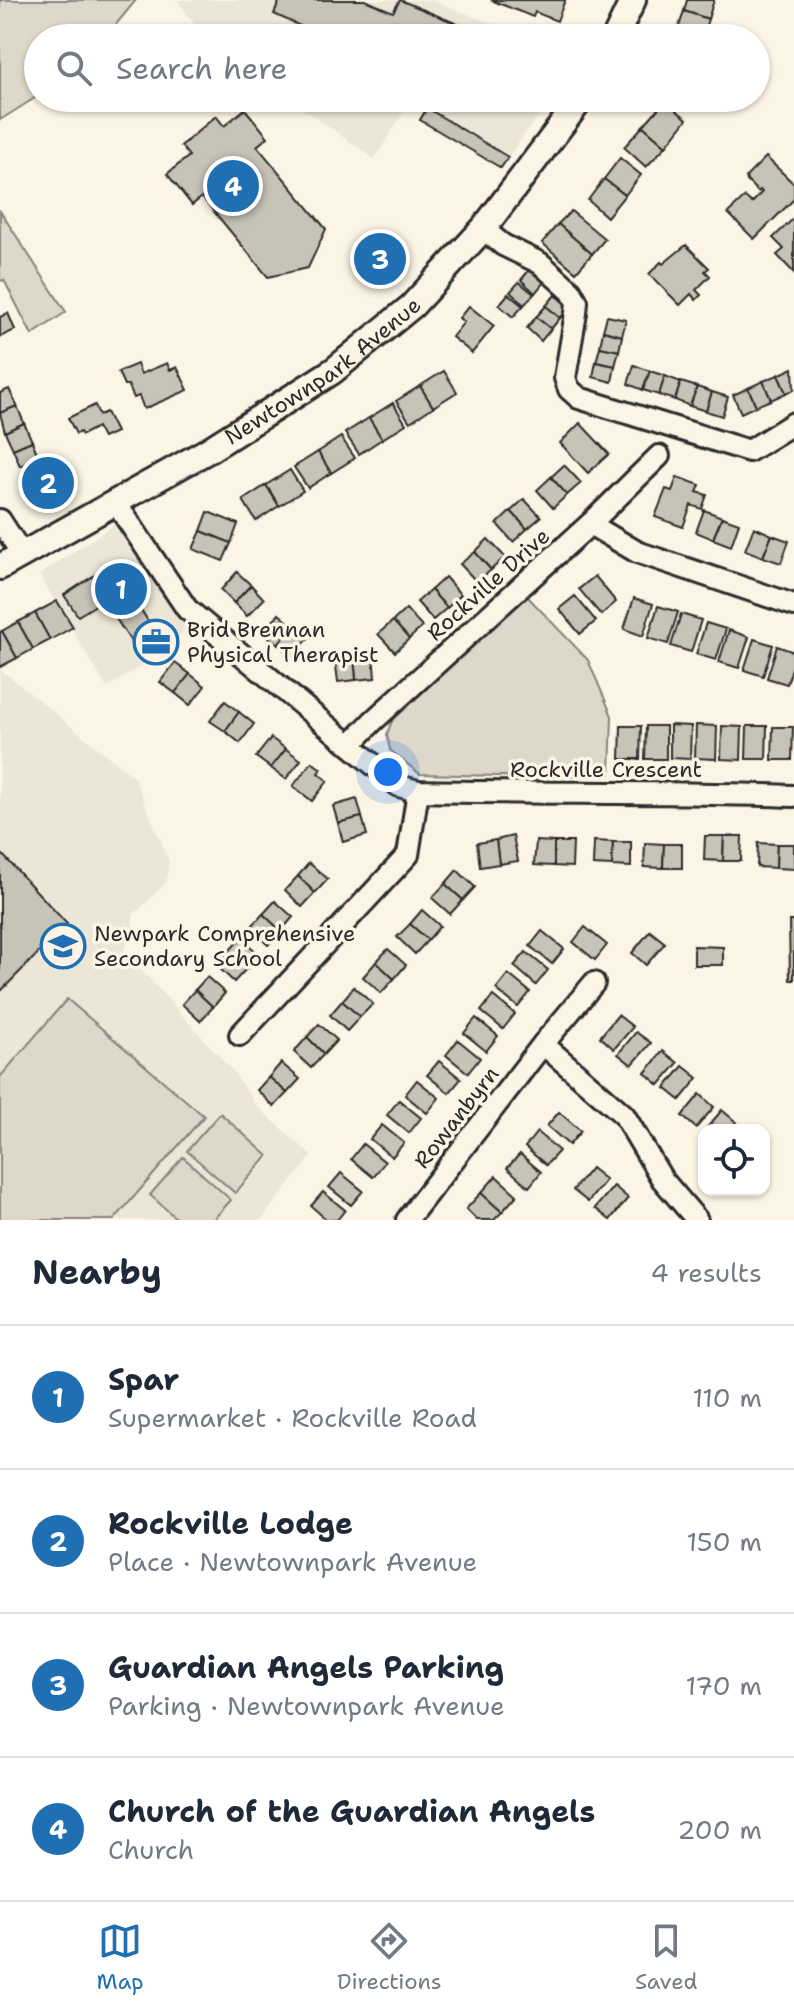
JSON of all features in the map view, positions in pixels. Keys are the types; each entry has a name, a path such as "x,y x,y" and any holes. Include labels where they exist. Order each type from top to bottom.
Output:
{"main road":[{"path":"622,24 633,0"},
{"name":"Newtownpark Avenue","path":"0,567 230,436 333,371 412,306 483,229 571,112"}],"street":[{"path":"483,229 503,245 540,263 571,291 577,302 565,378 569,389 579,398 749,451 794,423"},
{"name":"Rockville Drive","path":"350,745 590,524 659,456"},
{"path":"116,503 187,609 399,786 418,791 408,855 240,1035"},
{"path":"0,520 22,554"},
{"path":"590,524 637,552 794,605"},
{"name":"Rockville Crescent","path":"418,791 561,794 699,792 794,796"},
{"name":"Rowanbyrn","path":"407,1220 594,983"},
{"path":"543,1044 624,1115 662,1179 697,1220"}],"shaded area":[{"path":"0,0 136,0 116,24 24,24 24,105 0,120"},
{"path":"177,0 432,0 493,24 194,24"},
{"path":"308,112 404,112 374,159"},
{"path":"436,112 541,112 509,156"},
{"path":"0,211 66,312 32,335 4,280 0,281"},
{"path":"115,524 123,525 188,623 172,646 107,688 39,575"},
{"path":"526,595 588,660 612,716 610,774 542,777 420,774 390,750 387,734 392,721"},
{"name":"Newpark Comprehensive Secondary School","path":"0,669 134,777 169,861 166,883 133,915 133,928 124,951 231,1069 258,1107 312,1156 261,1220 0,1220"},
{"path":"67,999 204,1116 114,1220 0,1220 0,1077"},
{"path":"220,1113 268,1156 235,1193 187,1151"},
{"path":"183,1157 231,1200 213,1220 178,1220 150,1195"}],"building":[{"path":"280,0 365,0 393,12 400,0 457,24 296,24 274,14"},
{"path":"491,0 565,0 557,21 535,12 533,17"},
{"path":"687,0 714,0 708,19 684,11"},
{"path":"684,11 708,19 706,24 680,24"},
{"path":"241,112 247,112 268,137 257,146 326,229 308,268 268,277 202,197 192,205 167,174 189,156 181,146 216,116 224,126"},
{"path":"425,112 434,112 508,157 501,168 420,120"},
{"path":"655,112 678,112 687,119 666,146 643,126"},
{"path":"643,126 666,146 646,167 624,147"},
{"path":"766,157 794,184 794,199 754,239 728,213 745,197 752,203 762,192 758,192 746,177"},
{"path":"620,158 641,175 625,195 604,179"},
{"path":"604,179 625,195 607,217 588,200"},
{"path":"571,211 605,239 592,254 558,224"},
{"path":"794,218 794,273 777,255 784,249 773,238"},
{"path":"558,224 592,254 576,272 542,243"},
{"path":"686,245 709,268 705,271 710,276 696,290 701,295 696,300 691,294 680,305 649,274"},
{"path":"530,269 545,281 535,293 521,280"},
{"path":"519,282 534,294 524,305 510,292"},
{"path":"508,294 523,306 513,317 499,305"},
{"path":"555,295 570,308 560,318 546,306"},
{"path":"469,306 494,326 472,353 452,337 464,322 459,318"},
{"path":"546,306 560,318 551,329 536,317"},
{"path":"8,313 15,330 0,337 0,317"},
{"path":"607,316 626,320 622,336 603,331"},
{"path":"536,317 551,329 541,341 527,328"},
{"path":"603,331 622,336 619,351 600,347"},
{"path":"600,347 619,351 615,366 596,362"},
{"path":"596,362 615,366 612,382 593,377"},
{"path":"167,363 170,370 177,367 188,390 144,409 139,396 134,398 118,372 137,364 141,374"},
{"path":"634,365 650,371 643,390 628,384"},
{"path":"793,368 794,390 786,393 778,375"},
{"path":"444,371 457,392 433,407 420,386"},
{"path":"650,371 665,376 659,395 643,390"},
{"path":"778,375 786,393 771,400 763,381"},
{"path":"665,376 681,382 675,400 659,395"},
{"path":"763,381 771,400 756,406 748,388"},
{"path":"681,382 697,387 690,406 675,400"},
{"path":"420,386 433,407 410,422 396,401"},
{"path":"697,387 712,392 706,411 690,406"},
{"path":"748,388 756,406 741,413 733,395"},
{"path":"9,389 17,406 0,413 0,393"},
{"path":"712,392 728,397 722,416 706,411"},
{"path":"393,403 406,424 382,439 369,418"},
{"path":"95,405 99,415 106,412 116,432 103,438 97,427 82,435 80,432 76,434 68,418"},
{"path":"17,406 24,423 5,432 0,413"},
{"path":"369,418 382,439 359,454 345,433"},
{"path":"24,423 32,441 13,449 5,432"},
{"path":"580,423 609,454 588,473 560,443"},
{"path":"341,437 355,458 331,473 318,452"},
{"path":"32,441 39,458 20,466 13,449"},
{"path":"318,452 331,473 308,488 294,467"},
{"path":"564,465 581,483 567,495 551,477"},
{"path":"56,466 58,470 63,468 70,488 35,503 25,478"},
{"path":"290,470 303,491 279,506 266,485"},
{"path":"551,477 567,495 553,508 537,490"},
{"path":"677,477 700,485 697,492 707,495 702,509 691,505 683,527 655,517 666,489 672,491"},
{"path":"266,485 279,506 256,521 243,500"},
{"path":"524,499 541,517 527,529 511,511"},
{"path":"704,510 722,517 713,539 696,532"},
{"path":"511,511 527,529 513,542 497,524"},
{"path":"208,512 238,524 231,543 201,531"},
{"path":"722,517 739,523 731,546 713,539"},
{"path":"754,527 772,535 763,557 745,550"},
{"path":"201,531 231,543 223,561 193,549"},
{"path":"772,535 789,541 781,563 763,557"},
{"path":"488,539 505,557 491,570 475,552"},
{"path":"475,552 491,570 477,582 460,564"},
{"path":"112,564 160,640 139,654 104,600 78,616 64,595"},
{"path":"237,572 251,585 234,603 221,590"},
{"path":"595,576 616,602 601,615 579,589"},
{"path":"445,577 461,595 447,608 431,590"},
{"path":"251,585 264,599 247,616 234,603"},
{"path":"431,590 447,608 433,620 417,602"},
{"path":"575,596 596,621 580,634 559,609"},
{"path":"634,598 653,604 643,636 624,629"},
{"path":"57,601 73,627 50,640 35,613"},
{"path":"658,606 678,612 668,644 648,638"},
{"path":"406,609 422,627 409,639 393,621"},
{"path":"35,613 50,640 33,649 18,622"},
{"path":"279,614 293,626 278,644 263,633"},
{"path":"681,614 701,620 691,652 671,646"},
{"path":"393,621 409,639 395,652 378,634"},
{"path":"18,622 33,649 17,658 2,631"},
{"path":"706,623 726,629 716,660 696,654"},
{"path":"293,626 308,639 292,657 278,644"},
{"path":"729,630 749,637 739,668 719,662"},
{"path":"0,632 17,658 0,667"},
{"path":"754,639 773,645 763,676 744,670"},
{"path":"777,646 794,652 787,684 767,678"},
{"path":"373,654 375,678 356,680 354,656"},
{"path":"354,656 356,680 338,682 335,658"},
{"path":"175,663 190,674 175,693 160,682"},
{"path":"190,674 205,686 190,705 175,693"},
{"path":"225,701 239,712 225,731 210,721"},
{"path":"239,712 254,724 240,743 225,731"},
{"path":"670,725 691,726 690,759 670,758"},
{"path":"696,725 717,726 716,759 695,758"},
{"path":"621,726 641,726 640,759 620,759"},
{"path":"646,726 666,726 666,759 645,759"},
{"path":"722,726 742,727 741,760 721,759"},
{"path":"747,726 767,726 766,759 746,759"},
{"path":"773,727 793,727 792,760 772,760"},
{"path":"271,738 286,749 271,768 256,757"},
{"path":"286,749 301,760 286,779 271,768"},
{"path":"312,762 321,769 318,773 328,781 312,801 293,786"},
{"path":"357,799 362,817 338,823 333,806"},
{"path":"362,817 367,835 343,842 338,823"},
{"path":"513,836 518,861 499,864 496,840"},
{"path":"705,836 724,836 723,861 704,860"},
{"path":"724,836 742,836 741,861 723,861"},
{"path":"496,840 499,864 480,867 477,843"},
{"path":"536,841 554,842 554,866 534,865"},
{"path":"594,841 613,842 612,866 593,865"},
{"path":"554,842 573,842 572,867 554,866"},
{"path":"613,842 631,842 631,867 612,866"},
{"path":"645,843 664,844 663,868 644,867"},
{"path":"758,843 777,844 776,868 757,867"},
{"path":"664,844 682,844 682,868 663,868"},
{"path":"777,844 794,844 794,869 776,868"},
{"name":"Newpark Comprehensive Secondary School","path":"0,852 67,924 0,992"},
{"path":"309,863 328,879 315,893 298,876"},
{"path":"457,870 475,887 463,900 445,884"},
{"path":"298,876 315,893 302,907 285,890"},
{"path":"445,884 463,900 450,914 432,898"},
{"path":"275,901 293,917 281,931 263,914"},
{"path":"422,910 440,926 428,940 410,924"},
{"path":"263,914 281,931 268,945 250,928"},
{"path":"789,921 794,921 794,980 790,980"},
{"path":"410,924 428,940 415,954 397,937"},
{"path":"585,927 607,945 595,960 573,942"},
{"path":"542,931 564,949 552,964 530,946"},
{"path":"650,931 665,943 646,965 632,953"},
{"path":"241,938 259,954 247,968 229,951"},
{"path":"694,946 723,947 723,965 694,965"},
{"path":"388,949 406,965 394,979 376,962"},
{"path":"229,951 247,968 234,982 216,965"},
{"path":"526,952 548,970 536,985 514,966"},
{"path":"376,962 394,979 381,993 363,977"},
{"path":"508,974 530,992 518,1007 496,989"},
{"path":"207,977 225,993 213,1007 195,990"},
{"path":"354,987 373,1004 360,1017 342,1001"},
{"path":"195,990 213,1007 200,1021 182,1004"},
{"path":"493,996 515,1014 503,1029 481,1011"},
{"path":"342,1001 360,1017 347,1031 330,1015"},
{"path":"618,1015 633,1027 614,1049 600,1037"},
{"path":"476,1018 498,1036 486,1051 464,1033"},
{"path":"319,1024 337,1040 324,1054 307,1037"},
{"path":"636,1032 651,1043 632,1065 618,1054"},
{"path":"307,1037 324,1054 311,1068 294,1052"},
{"path":"458,1040 480,1058 468,1073 446,1055"},
{"path":"663,1051 678,1063 659,1085 645,1073"},
{"path":"439,1061 461,1079 449,1093 427,1075"},
{"path":"281,1063 300,1079 287,1093 269,1077"},
{"path":"683,1066 698,1078 680,1100 665,1088"},
{"path":"269,1077 287,1093 274,1107 257,1090"},
{"path":"417,1080 439,1098 427,1113 405,1095"},
{"path":"700,1094 714,1107 696,1128 682,1116"},
{"path":"399,1100 421,1118 409,1133 387,1115"},
{"path":"722,1110 736,1122 734,1124 710,1124"},
{"path":"559,1112 581,1131 569,1145 547,1126"},
{"path":"382,1125 404,1143 392,1157 370,1139"},
{"path":"537,1132 559,1151 546,1165 525,1147"},
{"path":"363,1144 385,1162 373,1177 351,1159"},
{"path":"520,1154 541,1172 529,1187 507,1168"},
{"path":"591,1168 606,1180 588,1202 573,1190"},
{"path":"341,1173 363,1191 351,1205 329,1187"},
{"path":"496,1176 517,1195 502,1212 481,1193"},
{"path":"614,1186 628,1198 610,1220 595,1208"},
{"path":"323,1192 345,1210 337,1220 327,1220 311,1206"},
{"path":"481,1193 502,1212 494,1220 477,1220 466,1209"}],"place":[{"name":"Church of the Guardian Angels","path":"233,186"},
{"name":"Guardian Angels Parking","path":"380,259"},
{"name":"Rockville Lodge","path":"48,483"},
{"name":"Spar","path":"121,589"},
{"name":"Brid Brennan Physical Therapist","path":"156,642"},
{"name":"Newpark Comprehensive Secondary School","path":"63,946"}]}
